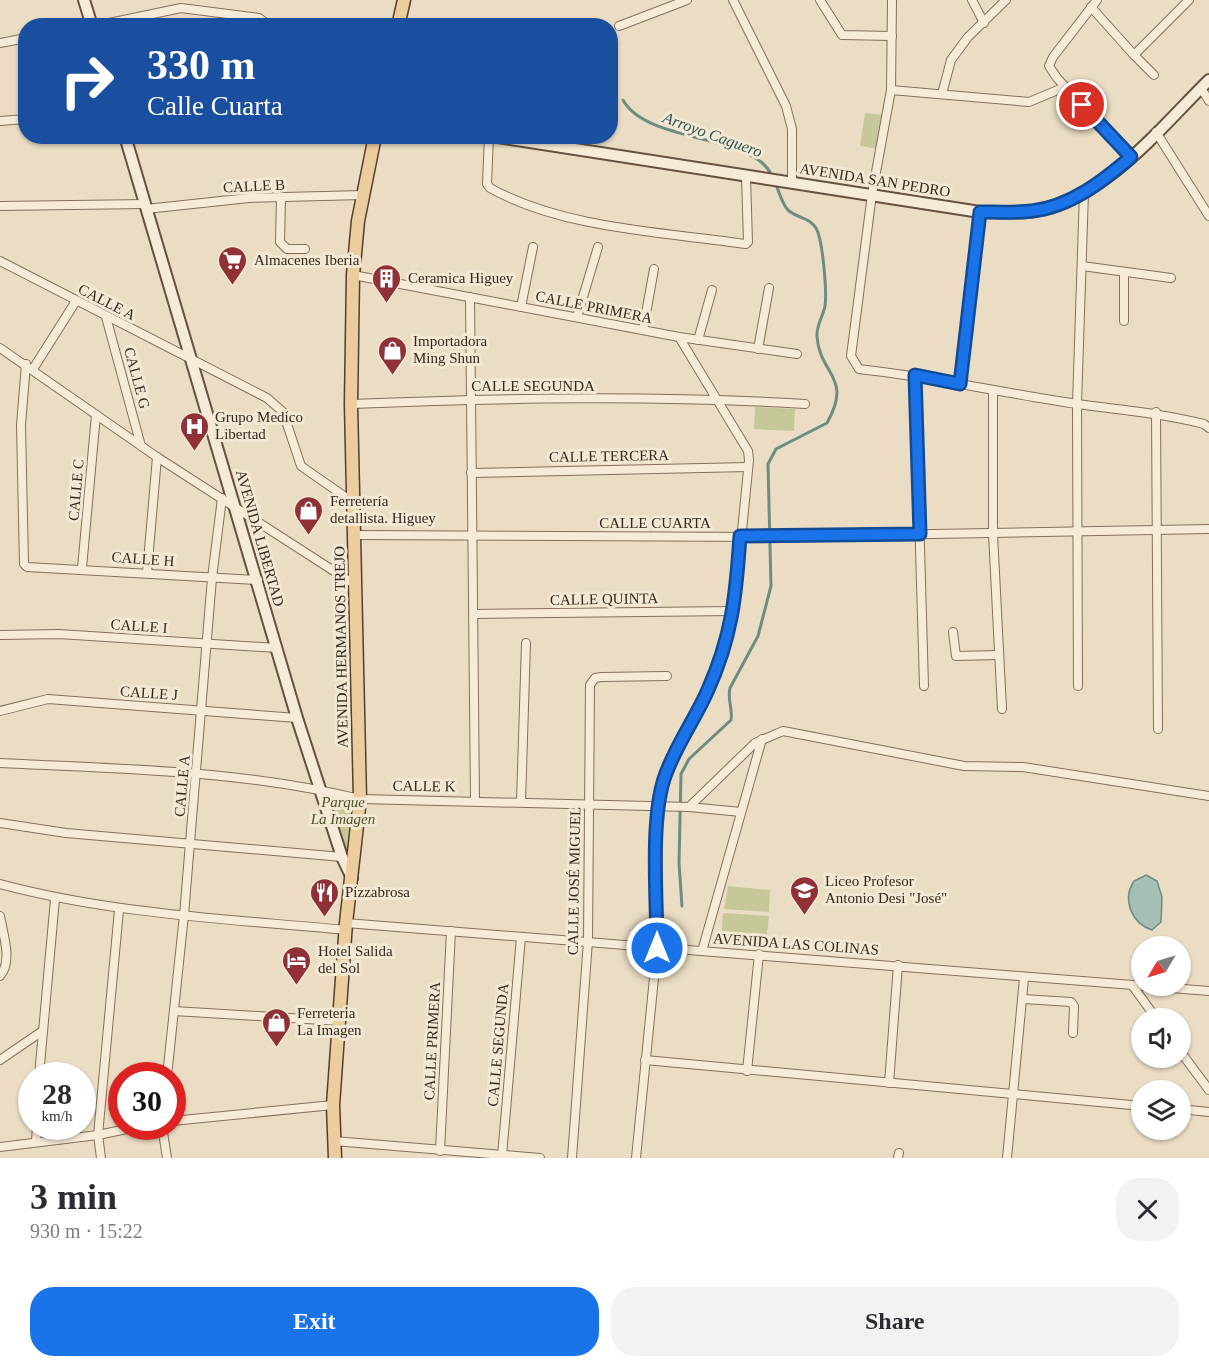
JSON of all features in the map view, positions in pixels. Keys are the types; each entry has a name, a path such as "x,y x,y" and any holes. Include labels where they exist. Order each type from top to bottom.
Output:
{"main road":[{"path":"400,18 404,0"},
{"name":"AVENIDA HERMANOS TREJO","path":"335,1158 333,1105 346,926 360,799 351,404 352,275 363,195 373,144"}],"street":[{"path":"84,0 90,18"},
{"path":"619,26 687,0"},
{"path":"733,0 786,106 792,129 786,181"},
{"path":"820,0 842,35 892,36"},
{"path":"892,0 891,90 872,194 851,356 853,363 859,369 915,375 1077,404 1156,412 1204,424 1209,428"},
{"path":"972,0 984,23"},
{"path":"942,94 951,60 968,37 1006,0"},
{"path":"1097,0 1053,57 1049,66 1065,87 1131,157"},
{"path":"1134,55 1190,0"},
{"path":"132,18 180,8 259,18"},
{"path":"1091,8 1154,75"},
{"path":"0,43 18,40"},
{"path":"1205,84 1209,100"},
{"name":"AVENIDA SAN PEDRO","path":"540,144 980,212 1035,211 1084,192 1105,180 1205,84"},
{"path":"891,90 1029,102 1065,87"},
{"path":"0,121 18,120"},
{"path":"1156,132 1209,216"},
{"name":"AVENIDA LIBERTAD","path":"127,144 297,718 342,857 352,878"},
{"path":"490,144 487,184 490,188 534,209 568,219 746,244 748,242 746,177"},
{"path":"1078,686 1077,404 1084,192"},
{"name":"CALLE B","path":"0,206 145,206 281,197 363,195"},
{"path":"281,197 280,242 284,248 305,249"},
{"path":"960,384 980,212"},
{"path":"521,307 533,247"},
{"path":"577,317 598,248"},
{"name":"CALLE A","path":"0,261 278,405 288,422 301,466 354,503"},
{"path":"1082,266 1171,278"},
{"path":"643,330 654,269"},
{"path":"1124,272 1124,321"},
{"name":"CALLE PRIMERA","path":"352,275 679,338 797,354"},
{"path":"758,348 769,288"},
{"path":"698,340 712,290"},
{"path":"470,297 475,801"},
{"path":"30,367 76,301"},
{"name":"CALLE G","path":"106,317 141,446"},
{"path":"636,1158 657,948 657,807 664,777 707,693 724,649 734,611 748,467 748,451 714,399 679,338"},
{"path":"0,348 157,457 354,584"},
{"name":"CALLE H","path":"30,367 21,425 24,564 27,567 82,568 258,580"},
{"path":"915,375 924,686"},
{"path":"993,390 993,534 1002,709"},
{"name":"CALLE SEGUNDA","path":"351,404 471,399 714,399"},
{"path":"714,399 805,404"},
{"path":"1156,412 1158,729"},
{"name":"CALLE C","path":"82,568 96,415"},
{"path":"147,573 157,457"},
{"name":"CALLE TERCERA","path":"471,473 748,467"},
{"name":"CALLE A","path":"169,1062 203,711 212,578 222,498"},
{"name":"CALLE CUARTA","path":"354,535 472,538 775,537 1209,529"},
{"name":"CALLE QUINTA","path":"474,614 734,611"},
{"path":"953,632 956,656 999,655"},
{"name":"CALLE I","path":"0,635 59,634 277,648"},
{"path":"521,802 526,643"},
{"name":"CALLE JOSÉ MIGUEL","path":"572,1158 588,941 590,685 595,678 601,677 667,676"},
{"name":"CALLE J","path":"0,711 48,699 297,718"},
{"path":"687,807 762,739 783,732 964,766 1023,767 1209,796"},
{"path":"702,951 762,739"},
{"name":"CALLE K","path":"0,763 196,774 320,789 360,799 687,807 741,812"},
{"path":"0,823 66,833 342,857"},
{"name":"AVENIDA LAS COLINAS","path":"0,884 55,899 119,910 588,941 1131,985"},
{"path":"40,1062 55,899"},
{"path":"101,1158 98,1135 119,910"},
{"path":"0,916 7,955 4,972 0,976"},
{"name":"CALLE PRIMERA","path":"440,1151 451,931"},
{"name":"CALLE SEGUNDA","path":"502,1156 520,937"},
{"path":"747,1071 759,954"},
{"path":"889,1083 897,965"},
{"path":"1007,1158 1024,978"},
{"name":"AVENIDA LAS COLINAS","path":"1191,990 1209,991"},
{"path":"1023,999 1071,1002 1074,1006 1073,1033"},
{"path":"174,1011 339,1021"},
{"path":"0,1060 41,1032"},
{"path":"645,1060 1131,1105"},
{"path":"1191,1066 1209,1090"},
{"path":"186,1120 333,1105"},
{"path":"1191,1110 1209,1112"},
{"path":"0,1147 108,1133"},
{"path":"164,1140 167,1158"},
{"path":"334,1141 461,1155 540,1158"}],"green space":[{"path":"865,113 885,115 878,149 860,146"},
{"path":"755,407 795,409 794,431 754,429"},
{"name":"Parque La Imagen","path":"319,789 360,799 352,878"},
{"path":"728,886 770,890 769,912 724,909"},
{"path":"723,913 769,916 766,942 721,939"}],"shaded area":[{"path":"1146,875 1157,881 1162,897 1161,922 1152,930 1139,922 1129,903 1130,888 1134,881"}],"waterway":[{"name":"Arroyo Caguero","path":"623,100 636,114 654,124 744,152 761,162 772,176"},
{"name":"Arroyo Caguero","path":"682,906 679,863 681,774 689,759 731,720 730,688 758,636 771,586 768,464 776,449 827,423 837,396 833,377 823,360 817,337 825,299 821,243 816,228 811,222 787,208 775,182"}],"place":[{"name":"Almacenes Iberia","path":"233,286"},
{"name":"Ceramica Higuey","path":"387,304"},
{"name":"Importadora Ming Shun","path":"392,376"},
{"name":"Grupo Medico Libertad","path":"194,452"},
{"name":"Ferretería detallista. Higuey","path":"309,536"},
{"name":"Liceo Profesor Antonio Desi \"José\"","path":"804,916"},
{"name":"Pizzabrosa","path":"324,918"},
{"name":"Hotel Salida del Sol","path":"297,986"},
{"name":"Ferreteria La Imagen","path":"276,1048"}],"route":[{"path":"657,948 657,807 664,777 707,693 724,649 734,611 740,536 920,534 915,375 960,384 980,212 1035,211 1060,202 1081,194 1105,180 1131,157 1082,105"}]}
